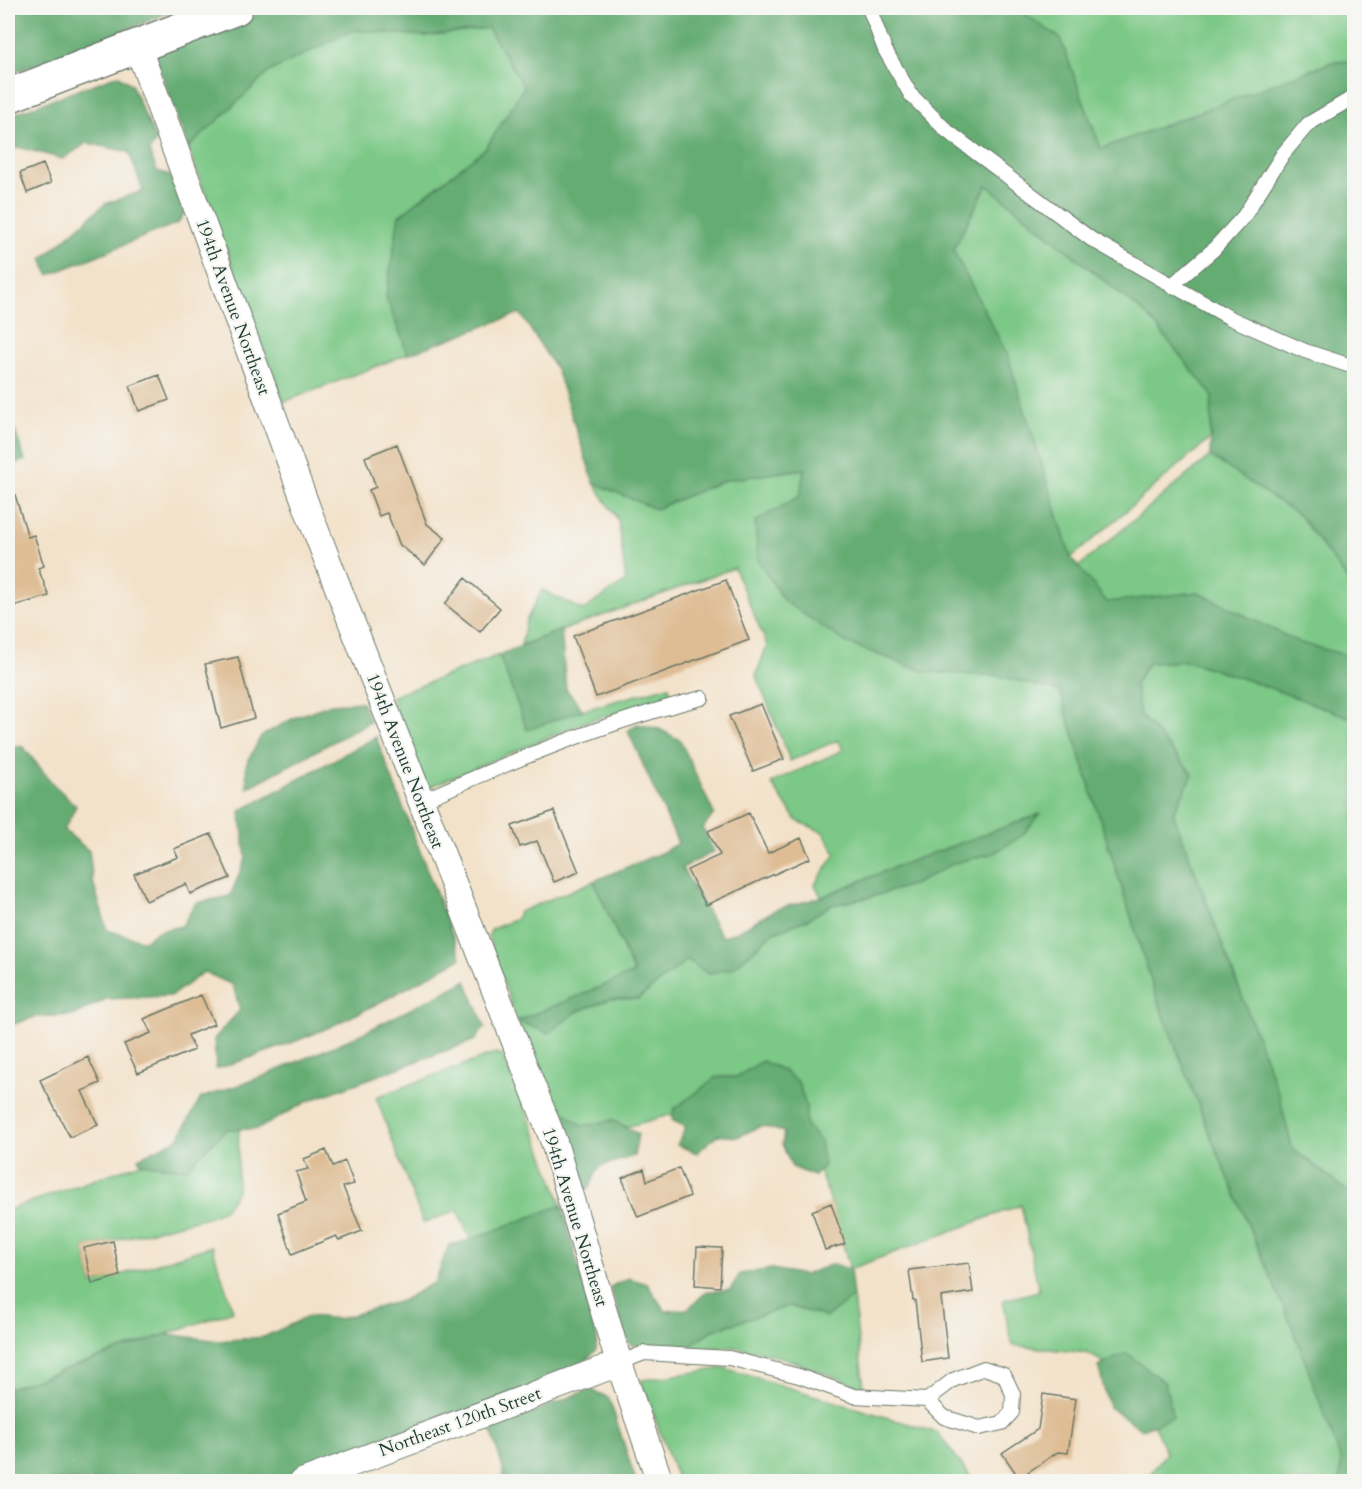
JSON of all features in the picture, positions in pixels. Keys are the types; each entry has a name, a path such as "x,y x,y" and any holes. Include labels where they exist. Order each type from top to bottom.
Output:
{"street":[{"path":"8,96 236,8"},
{"name":"194th Avenue Northeast","path":"137,45 309,513 554,1142 619,1363 660,1482"},
{"name":"Northeast 120th Street","path":"302,1482 619,1363"}],"lane":[{"path":"869,8 885,50 911,95 947,131 1091,239 1230,318 1305,351 1354,367"},
{"path":"1171,286 1213,250 1244,216 1283,154 1308,124 1354,97"},
{"path":"421,801 512,761 658,709 702,698"},
{"path":"619,1363 644,1353 729,1358 799,1376 854,1396 927,1400 953,1380 984,1368 1004,1375 1013,1394 1012,1412 1007,1418 1002,1423 980,1428 944,1417 927,1400"}],"green space":[{"path":"8,8 182,8 8,75"},
{"path":"275,8 1016,8 1060,38 1101,149 1332,62 1354,61 1354,588 1300,516 1210,456 1212,395 1150,318 987,185 953,250 1007,354 1071,558 1107,602 1198,592 1300,643 1354,657 1354,719 1254,682 1187,661 1148,663 1135,684 1140,715 1193,774 1173,813 1279,1095 1292,1148 1354,1196 1354,1481 1340,1481 1341,1460 1296,1336 1210,1135 1155,993 1060,692 1000,676 925,672 847,643 784,601 758,560 755,522 800,496 804,469 725,480 655,509 594,483 556,369 520,313 408,354 386,297 399,216 486,148 524,87 488,28 425,36 353,30 270,71 188,148 154,53"},
{"path":"1016,8 1354,8 1354,61 1332,62 1101,149 1060,38"},
{"path":"488,28 525,87 486,148 399,216 386,297 408,354 284,402 188,148 270,71 353,30 425,36"},
{"path":"118,75 131,84 156,141 149,151 157,171 170,175 185,212 178,223 49,275 42,259 105,204 143,191 129,152 87,143 63,159 18,147 8,155 8,116"},
{"path":"987,185 1150,318 1212,395 1210,439 1071,558 1007,354 953,250"},
{"path":"8,411 25,460 8,466"},
{"path":"1210,456 1300,516 1354,588 1354,657 1300,643 1198,592 1107,603 1078,567"},
{"path":"805,469 800,496 1060,692 1155,993 1210,1135 1296,1336 1341,1460 1340,1481 1145,1481 1166,1453 1134,1379 1087,1353 1012,1345 1003,1300 1039,1291 1021,1205 850,1269 819,1169 820,1141 806,1125 806,1106 798,1082 782,1070 762,1061 737,1077 717,1077 675,1109 673,1114 627,1127 613,1120 583,1126 563,1111 556,1113 517,1021 488,936 492,929 516,919 519,912 594,881 634,974 518,1021 548,1033 578,1011 610,999 638,999 687,960 733,968 774,932 808,919 831,905 915,884 954,863 994,853 1039,815 895,867 821,897 815,884 836,854 823,832 797,821 771,783 843,750 838,740 790,761 756,675 767,645 734,568 521,645 526,621 542,590 583,610 626,581 618,520 594,483 656,509 725,480"},
{"path":"561,630 566,689 583,710 527,730 499,655"},
{"path":"499,655 528,729 583,710 669,686 672,697 588,721 427,788 391,697"},
{"path":"1187,661 1254,682 1354,719 1354,1196 1292,1148 1279,1095 1173,813 1193,774 1140,715 1135,684 1148,663"},
{"path":"362,702 370,722 247,788 246,765 261,736 296,717 331,704"},
{"path":"637,724 659,729 680,740 714,814 703,828 714,852 682,868 722,937 736,932 777,909 822,897 895,867 1040,814 1022,836 994,853 954,863 915,884 831,905 808,919 774,932 733,968 708,974 687,960 638,999 610,999 578,1011 548,1033 517,1021 634,973 594,881 663,852 678,843 628,731"},
{"path":"376,737 461,958 336,1024 307,1037 216,1069 214,1039 240,1010 233,985 204,972 171,996 106,999 74,1015 35,1017 8,1026 8,745 23,747 54,785 76,806 64,830 89,851 93,882 107,930 144,941 158,931 182,926 196,903 230,896 246,858 240,811"},
{"path":"466,981 485,1027 475,1040 308,1101 258,1129 227,1129 185,1169 141,1163 138,1158 178,1139 201,1098 264,1076 355,1037"},
{"path":"496,1053 502,1055 537,1137 562,1205 470,1240 458,1210 423,1223 376,1097"},
{"path":"762,1061 782,1070 798,1082 806,1106 806,1125 820,1141 824,1165 814,1176 792,1167 782,1144 784,1132 761,1126 737,1137 717,1135 697,1153 677,1145 686,1127 672,1120 674,1109 717,1077 737,1077"},
{"path":"563,1111 583,1126 613,1120 638,1134 634,1156 599,1167 589,1188 579,1193 556,1113"},
{"path":"227,1129 239,1130 237,1191 224,1210 208,1217 84,1248 92,1284 212,1246 233,1311 8,1389 8,1210 141,1163 185,1169"},
{"path":"562,1205 597,1337 596,1350 577,1370 282,1481 8,1481 8,1389 167,1334 219,1341 264,1337 309,1316 338,1319 401,1301 435,1282 449,1245 470,1240"},
{"path":"833,1264 850,1269 853,1297 826,1317 789,1306 713,1330 685,1349 628,1343 610,1287 629,1278 647,1284 665,1311 688,1309 707,1291 730,1290 740,1274 772,1269 804,1275"},
{"path":"853,1297 864,1388 784,1358 736,1347 685,1349 713,1330 789,1306 826,1317"},
{"path":"1127,1353 1165,1383 1173,1417 1142,1429 1109,1407 1098,1366"},
{"path":"724,1368 938,1433 974,1481 678,1481 641,1380"},
{"path":"590,1389 609,1398 636,1481 503,1481 503,1469 491,1429"}],"building":[{"path":"43,164 51,183 27,193 20,173"},
{"path":"159,375 169,400 139,411 130,386"},
{"path":"397,444 427,524 445,538 425,565 400,545 387,513 379,516 369,490 376,487 365,457"},
{"path":"12,485 28,537 34,535 44,566 38,568 49,596 14,606 8,585 8,486"},
{"path":"465,578 500,608 480,632 445,604"},
{"path":"726,580 749,640 596,697 573,636"},
{"path":"238,657 254,718 221,728 205,664"},
{"path":"761,704 784,759 753,771 729,716"},
{"path":"554,811 579,872 554,882 537,841 520,847 512,826"},
{"path":"749,813 768,853 801,838 810,858 706,905 687,870 720,855 708,831"},
{"path":"211,834 230,878 190,894 186,884 146,901 134,874 178,857 174,849"},
{"path":"201,995 214,1024 188,1035 194,1050 138,1073 124,1044 151,1033 144,1019"},
{"path":"88,1057 100,1083 82,1091 98,1125 70,1137 40,1080"},
{"path":"326,1150 333,1166 345,1161 354,1184 343,1187 362,1231 339,1240 336,1236 292,1254 278,1213 306,1202 296,1172 308,1169 304,1159"},
{"path":"679,1168 690,1196 638,1217 622,1178 644,1169 647,1181"},
{"path":"831,1203 845,1244 825,1250 812,1211"},
{"path":"113,1241 120,1276 92,1284 84,1248"},
{"path":"697,1247 722,1248 720,1287 695,1285"},
{"path":"969,1263 973,1292 941,1297 948,1358 922,1362 909,1270"},
{"path":"1043,1394 1076,1399 1068,1453 1058,1452 1019,1478 1002,1453 1038,1429"}]}
